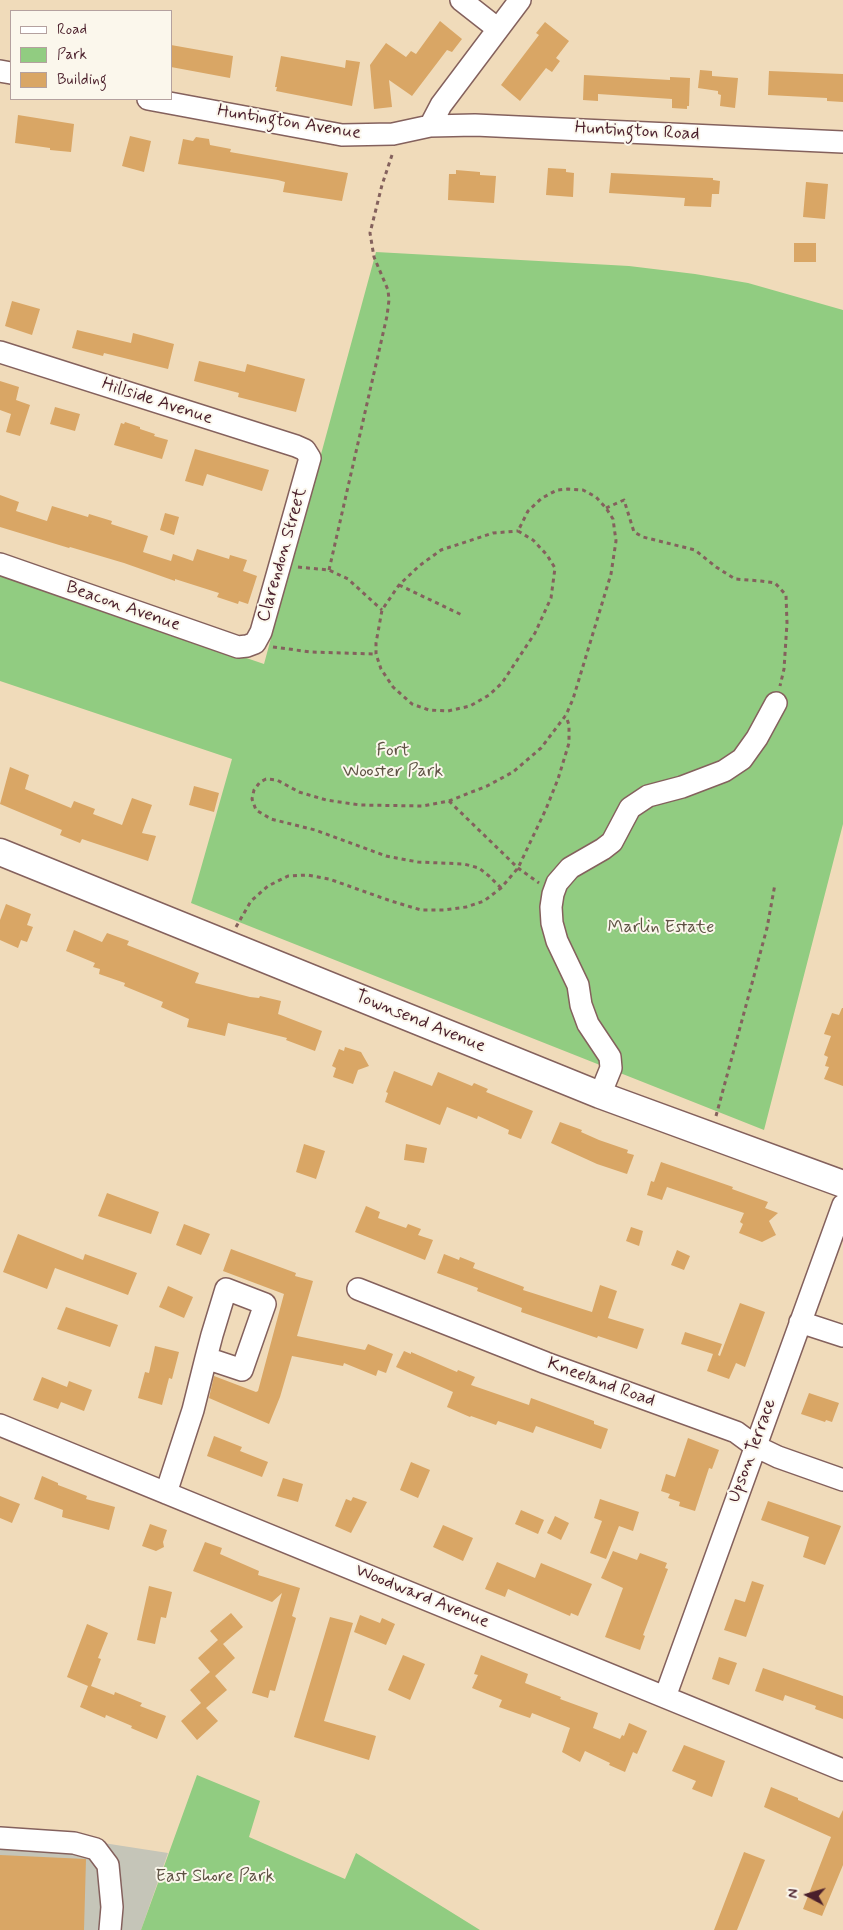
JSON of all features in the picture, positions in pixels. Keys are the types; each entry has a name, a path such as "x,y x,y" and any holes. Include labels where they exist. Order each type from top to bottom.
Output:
{"main road":[{"name":"Townsend Avenue","path":"0,852 600,1095 843,1184"}],"street":[{"path":"461,0 498,29"},
{"path":"430,126 441,105 520,0"},
{"name":"Huntington Avenue","path":"153,100 342,135 393,134 430,126"},
{"name":"Huntington Road","path":"430,126 475,125 843,142"},
{"name":"Hillside Avenue","path":"0,352 296,446 305,450 310,458"},
{"name":"Clarendon Street","path":"251,644 261,632 310,458"},
{"name":"Beacon Avenue","path":"0,564 238,647 251,644"},
{"path":"600,1095 611,1068 610,1057 588,1024 581,1005 578,985 557,941 552,922 551,907 557,883 570,868 612,842 630,808 648,796 682,787 724,771 742,759 758,738 776,703"},
{"name":"Upson Terrace","path":"665,1697 843,1205"},
{"name":"Kneeland Road","path":"358,1289 546,1363 736,1432 755,1446 778,1457 843,1480"},
{"path":"800,1322 843,1336"},
{"path":"166,1493 206,1358"},
{"name":"Woodward Avenue","path":"0,1425 843,1770"},
{"path":"0,1838 74,1843 96,1849 108,1865 112,1907 110,1930"}],"path":[{"path":"329,570 387,316 388,290 374,257 370,232 382,184 394,148 393,134"},
{"path":"501,888 479,868 464,864 418,862 386,856 315,830 270,819 256,810 252,799 254,790 260,782 266,779 277,780 299,792 326,800 360,805 423,806 449,802 487,786 513,772 541,748 566,715 580,678 611,574 616,541 613,519 606,508 596,497 583,490 557,490 542,498 528,511 518,531"},
{"path":"606,508 624,500 634,532 643,537 695,550 735,579 762,580 775,583 786,595 787,623 784,669 776,703"},
{"path":"518,531 533,540 547,555 555,568 551,598 535,634 502,683 470,706 448,711 429,710 412,704 393,687 381,669 376,654 382,610 399,585 419,566 441,550 493,533 518,531"},
{"path":"280,564 329,570 348,579 382,610"},
{"path":"399,585 462,615"},
{"path":"251,644 310,652 376,654"},
{"path":"228,945 239,920 251,901 268,886 288,876 308,875 329,879 421,910 444,910 466,907 484,901 501,888 518,868 558,779 569,743 569,725 566,715"},
{"path":"449,802 518,868 553,894"},
{"path":"710,1136 764,937 775,884"}],"shaded area":[{"path":"0,1827 168,1853 141,1930 0,1930"}],"green space":[{"path":"376,252 629,266 695,274 748,283 843,310 843,824 764,1130 191,903 232,759 0,681 0,574 264,664"},
{"name":"East Shore Park","path":"197,1775 260,1801 249,1837 345,1879 356,1853 480,1930 141,1930"}],"building":[{"path":"440,21 462,39 452,52 447,50 412,96 389,80 392,107 374,109 370,65 386,43 406,57 411,51 416,54"},
{"path":"545,22 569,41 556,58 560,61 552,72 546,68 520,101 501,85 539,35 536,33"},
{"path":"172,45 233,56 230,78 172,67"},
{"path":"281,56 345,68 346,60 360,62 352,106 276,91 277,87 275,87"},
{"path":"700,70 712,71 712,76 738,78 735,108 720,106 721,95 718,94 718,91 698,88"},
{"path":"769,71 843,74 843,102 827,101 827,98 768,95"},
{"path":"584,75 670,80 670,77 690,78 689,106 687,106 687,109 672,108 672,99 598,94 598,101 583,100"},
{"path":"18,115 74,124 71,152 15,143"},
{"path":"130,136 151,141 144,172 122,166"},
{"path":"196,137 209,139 210,145 231,149 230,152 348,173 342,201 283,192 285,182 278,180 178,164 183,139 193,141"},
{"path":"548,168 566,169 566,172 574,173 573,197 546,195"},
{"path":"456,170 480,172 480,175 496,176 494,203 448,200 449,174 456,174"},
{"path":"611,173 713,178 713,180 720,181 719,194 712,194 711,207 684,206 685,198 609,193"},
{"path":"806,182 828,184 825,219 803,217"},
{"path":"794,243 816,243 816,262 794,262"},
{"path":"12,301 40,309 32,335 5,326"},
{"path":"77,330 131,343 133,333 174,344 168,369 104,353 103,356 72,348"},
{"path":"199,361 245,372 247,364 305,379 296,412 238,397 239,393 194,381"},
{"path":"0,381 19,387 16,400 30,405 20,436 6,432 11,414 0,410"},
{"path":"55,407 80,414 75,431 50,424"},
{"path":"125,422 155,434 154,436 168,440 162,459 114,445 121,423 124,424"},
{"path":"195,449 269,470 262,491 207,474 203,486 185,481"},
{"path":"0,495 19,502 16,511 47,521 52,506 88,517 89,514 112,521 111,524 148,536 143,552 171,561 173,554 193,561 197,549 229,559 230,555 247,560 243,571 257,576 248,604 239,601 238,604 217,597 219,593 0,527"},
{"path":"165,513 179,517 174,535 160,530"},
{"path":"10,767 29,775 25,789 71,808 74,801 95,809 93,814 122,825 132,798 152,805 142,833 156,836 148,861 82,839 80,843 60,835 62,830 0,804"},
{"path":"194,786 219,793 214,812 189,805"},
{"path":"6,904 31,914 27,925 33,927 27,942 21,940 18,948 0,940 0,920"},
{"path":"74,930 102,942 107,933 129,941 127,945 199,973 195,983 250,997 259,998 260,996 281,1001 278,1014 322,1031 315,1051 286,1040 287,1038 228,1023 225,1036 187,1027 189,1019 161,1007 163,1002 124,986 125,983 99,974 100,969 93,967 95,963 66,951"},
{"path":"842,1008 843,1086 824,1079 829,1067 825,1066 828,1057 824,1055 831,1036 824,1034 832,1013 839,1015"},
{"path":"345,1047 361,1052 369,1066 358,1070 353,1084 333,1077 336,1068 332,1066 339,1049 344,1051"},
{"path":"394,1071 432,1086 438,1072 472,1086 474,1083 488,1089 486,1092 533,1111 521,1139 508,1134 509,1130 478,1116 477,1119 447,1107 440,1125 385,1102 388,1093 386,1092"},
{"path":"560,1122 582,1130 581,1132 599,1140 628,1150 627,1153 634,1155 627,1174 597,1164 551,1143"},
{"path":"304,1144 325,1151 316,1179 296,1172"},
{"path":"406,1144 427,1148 424,1163 404,1160"},
{"path":"661,1162 733,1187 732,1189 768,1202 765,1208 778,1213 769,1221 776,1235 762,1242 739,1233 743,1224 740,1222 744,1213 667,1187 662,1200 647,1195 651,1181 654,1182"},
{"path":"107,1193 159,1212 151,1234 98,1216"},
{"path":"366,1206 380,1212 378,1218 406,1228 408,1224 421,1229 418,1235 433,1240 425,1260 355,1232"},
{"path":"184,1224 210,1234 201,1255 176,1245"},
{"path":"631,1227 643,1231 639,1246 626,1241"},
{"path":"18,1234 83,1260 85,1254 137,1273 128,1295 55,1268 47,1289 3,1272"},
{"path":"231,1249 296,1273 295,1276 313,1281 297,1336 365,1350 368,1344 393,1354 386,1373 378,1370 376,1376 344,1363 343,1366 292,1356 280,1397 269,1424 209,1398 214,1376 256,1392 258,1391 284,1294 223,1271"},
{"path":"677,1250 690,1256 684,1270 671,1265"},
{"path":"444,1254 459,1260 460,1257 475,1263 473,1268 524,1287 523,1290 592,1312 600,1285 617,1291 608,1318 644,1329 637,1349 598,1336 597,1338 521,1312 522,1308 477,1291 478,1288 437,1273"},
{"path":"168,1286 193,1297 184,1318 159,1307"},
{"path":"740,1303 765,1312 745,1367 736,1363 729,1379 707,1371 713,1354 681,1344 685,1332 722,1344 718,1355 720,1356"},
{"path":"66,1307 118,1325 110,1347 57,1329"},
{"path":"155,1346 179,1352 172,1379 169,1378 162,1405 138,1398 145,1372 149,1373"},
{"path":"404,1351 475,1377 471,1385 529,1405 531,1398 594,1421 594,1424 608,1429 601,1449 536,1426 533,1433 498,1421 496,1425 447,1407 453,1392 396,1367"},
{"path":"42,1377 67,1387 69,1381 92,1390 84,1411 61,1402 58,1409 33,1400"},
{"path":"809,1393 839,1403 832,1422 826,1420 825,1422 801,1414"},
{"path":"214,1436 242,1447 240,1451 268,1462 262,1477 207,1456"},
{"path":"688,1438 719,1450 712,1469 709,1468 695,1511 679,1506 680,1502 668,1498 670,1494 661,1491 666,1474 675,1477"},
{"path":"411,1462 430,1470 418,1498 400,1490"},
{"path":"42,1476 58,1483 58,1485 87,1496 86,1499 115,1507 109,1530 62,1517 63,1510 34,1499"},
{"path":"283,1478 303,1484 298,1502 277,1496"},
{"path":"0,1496 20,1504 12,1523 0,1518"},
{"path":"353,1497 367,1502 351,1533 335,1526 346,1499 351,1501"},
{"path":"600,1499 639,1512 633,1531 619,1526 606,1559 590,1553 602,1521 594,1518"},
{"path":"768,1501 841,1526 825,1565 803,1557 809,1537 761,1520"},
{"path":"521,1510 544,1520 538,1534 515,1524"},
{"path":"555,1516 569,1523 561,1540 547,1533"},
{"path":"150,1524 167,1530 163,1542 164,1547 156,1551 142,1546"},
{"path":"443,1525 473,1538 463,1561 433,1547"},
{"path":"205,1542 222,1548 220,1554 259,1571 258,1575 300,1588 292,1616 296,1618 275,1691 270,1690 268,1698 252,1693 282,1593 272,1602 193,1571"},
{"path":"613,1551 637,1560 640,1553 667,1563 665,1568 668,1569 643,1635 645,1636 640,1650 605,1637 623,1588 601,1578"},
{"path":"497,1562 535,1578 541,1563 592,1584 578,1616 571,1613 570,1616 508,1589 505,1597 485,1589"},
{"path":"752,1581 764,1585 746,1637 724,1630 735,1599 745,1602"},
{"path":"149,1586 172,1592 166,1618 161,1617 155,1644 137,1640"},
{"path":"231,1613 243,1627 223,1644 235,1658 215,1676 227,1690 206,1708 218,1721 197,1740 181,1721 201,1703 190,1690 210,1672 198,1658 218,1640 210,1631"},
{"path":"360,1615 380,1623 382,1618 395,1624 386,1645 354,1632"},
{"path":"330,1617 353,1623 324,1721 376,1736 369,1760 294,1737"},
{"path":"87,1624 108,1633 98,1658 101,1659 91,1686 114,1695 115,1692 142,1703 140,1706 166,1716 157,1739 106,1715 105,1718 80,1707 88,1686 67,1677"},
{"path":"403,1655 425,1664 410,1700 388,1690"},
{"path":"481,1655 528,1674 525,1683 598,1713 593,1728 620,1739 622,1735 624,1736 629,1723 647,1731 637,1754 633,1752 625,1772 585,1751 580,1762 562,1752 570,1728 532,1713 530,1718 499,1707 502,1700 472,1688 478,1675 474,1674"},
{"path":"719,1657 737,1663 729,1685 712,1679"},
{"path":"763,1668 843,1696 843,1719 815,1709 816,1706 785,1695 783,1701 755,1691"},
{"path":"684,1745 725,1761 712,1797 692,1789 696,1781 672,1771"},
{"path":"771,1787 839,1818 843,1810 843,1865 822,1916 803,1909 831,1837 764,1807"},
{"path":"744,1852 765,1860 737,1930 714,1930"},
{"path":"0,1855 86,1859 84,1930 0,1930"}],"park label":[{"name":"Fort Wooster Park","path":"393,761"},
{"name":"Marlin Estate","path":"661,928"}]}
